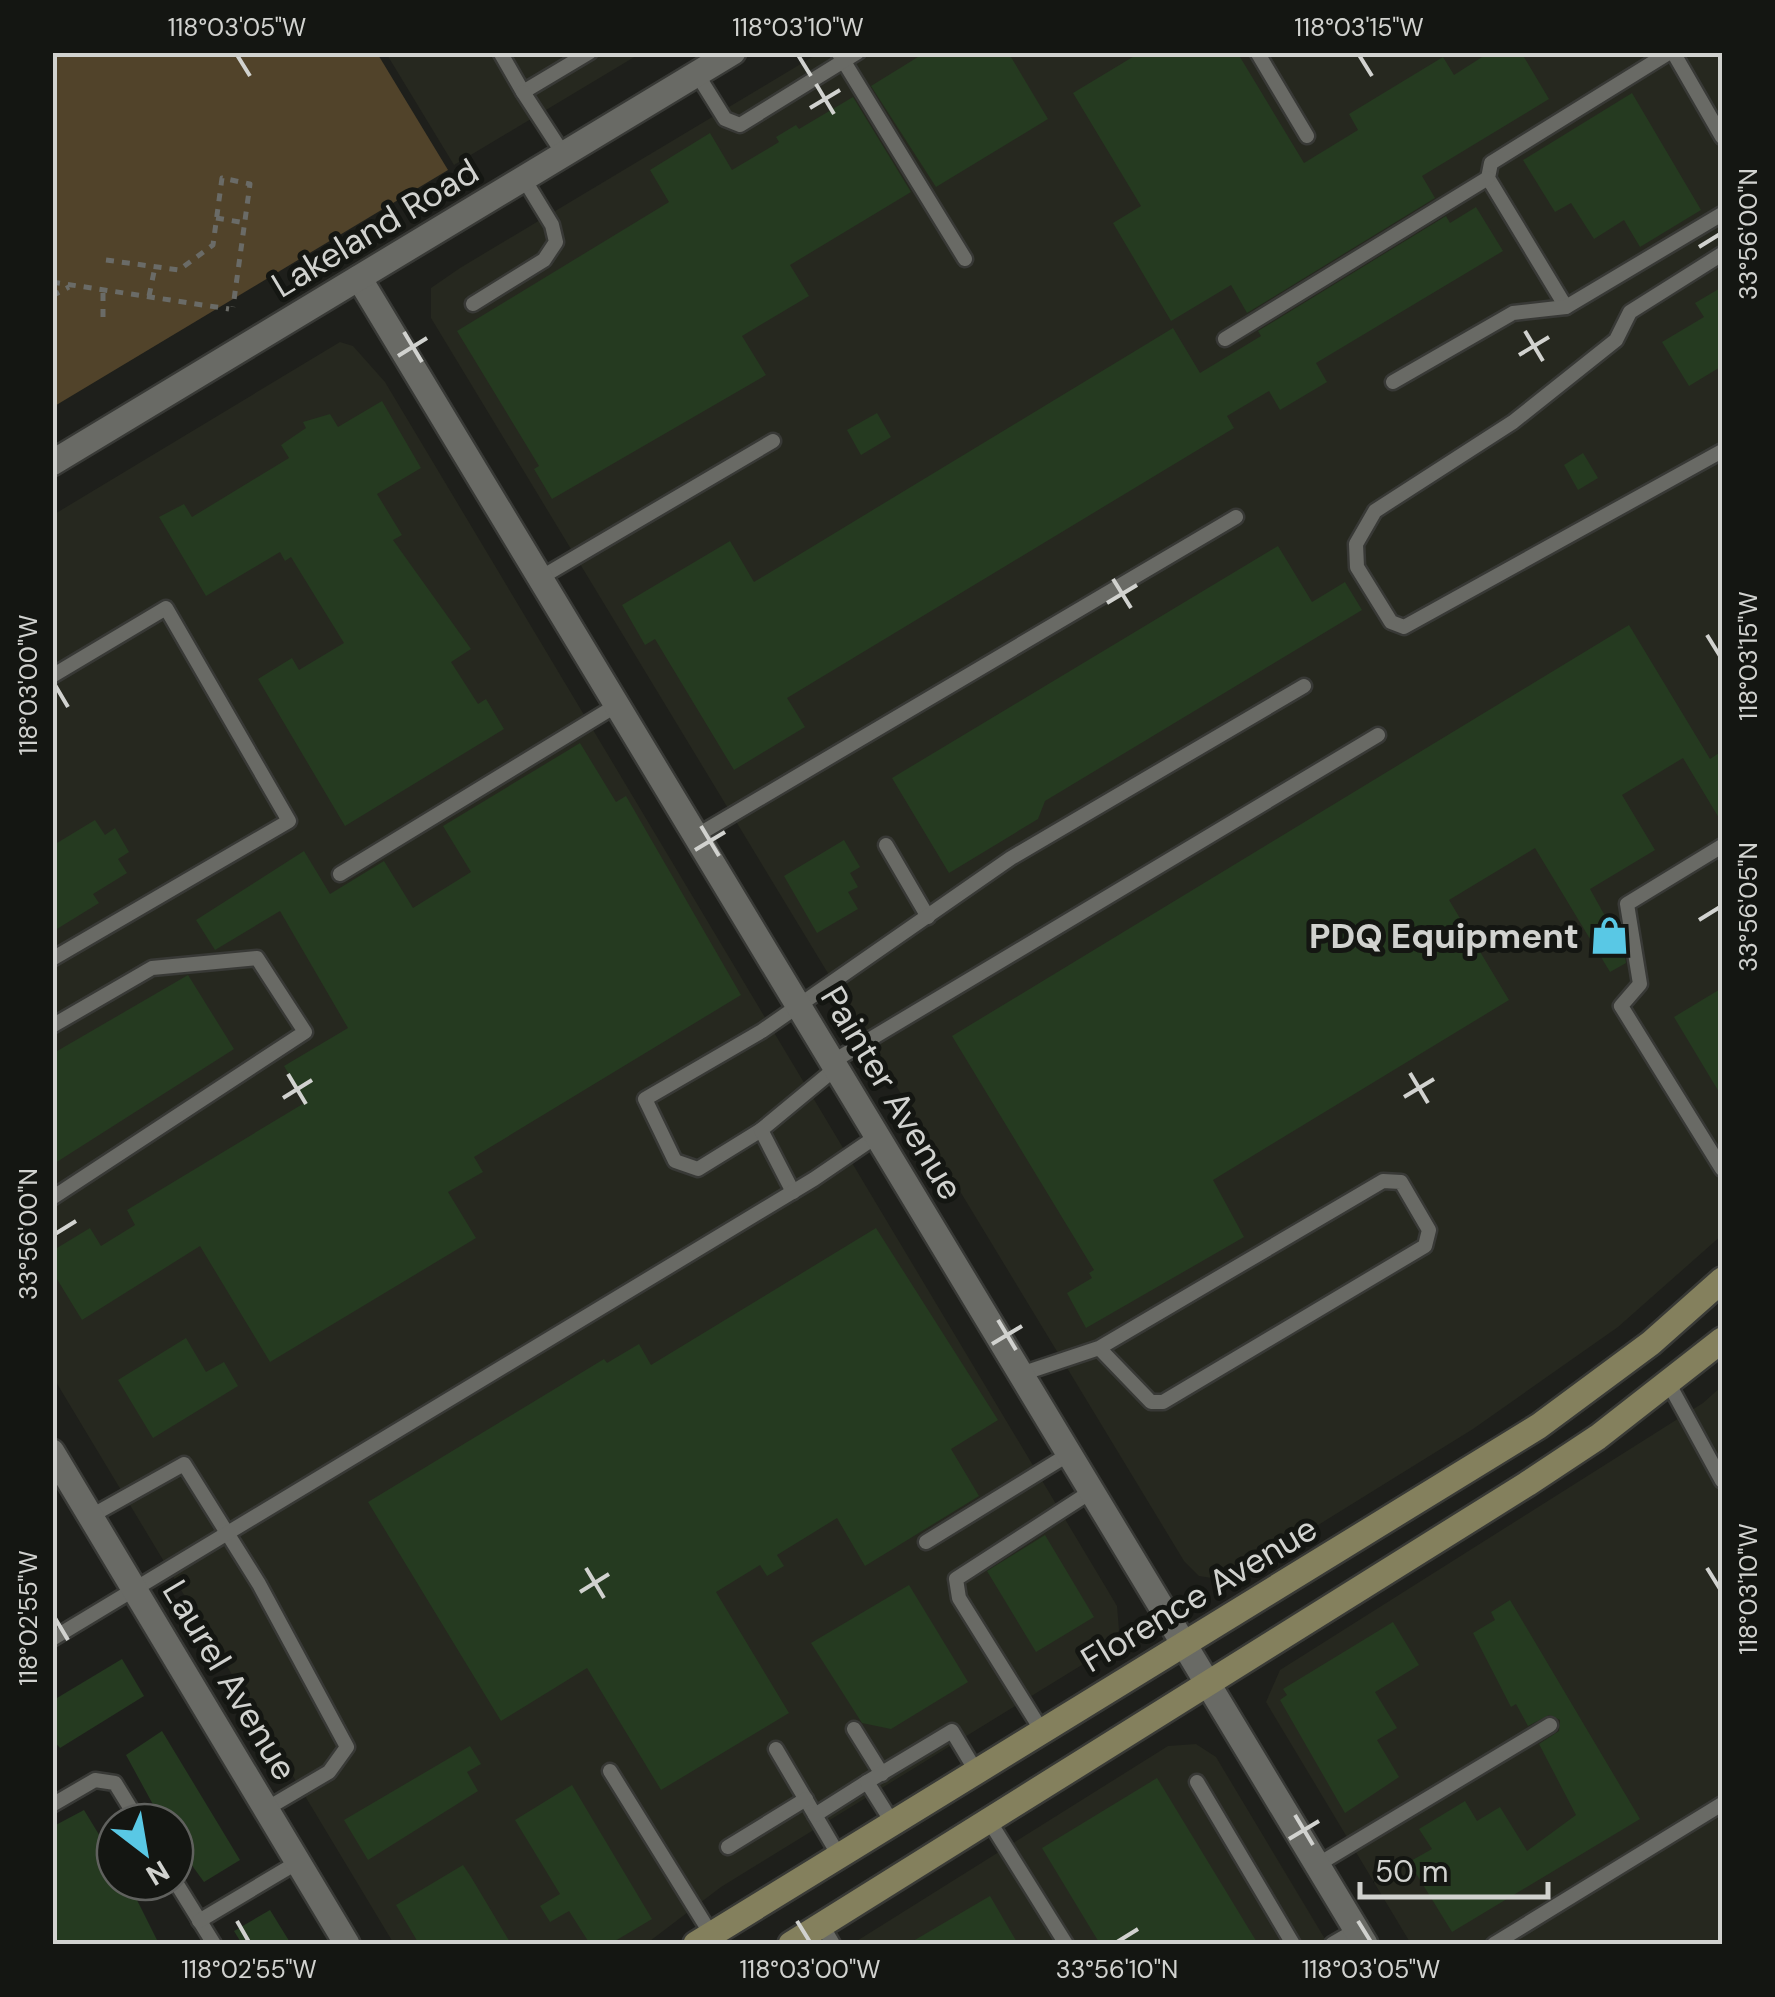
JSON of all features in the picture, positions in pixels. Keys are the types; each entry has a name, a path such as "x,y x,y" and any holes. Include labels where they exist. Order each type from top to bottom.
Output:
{"main road":[{"name":"Florence Avenue","path":"703,1939 1539,1426 1636,1354 1722,1280"},
{"path":"791,1944 828,1934 988,1819 1527,1484 1669,1384 1722,1340"}],"street":[{"name":"Lakeland Road","path":"52,463 734,52"},
{"name":"Painter Avenue","path":"359,278 1361,1937"},
{"name":"Laurel Avenue","path":"52,1452 348,1944"}],"lane":[{"path":"500,52 564,155"},
{"path":"524,92 590,52"},
{"path":"697,74 725,119 740,125 840,57 858,52"},
{"path":"1257,52 1306,136"},
{"path":"1566,307 1488,178 1491,163 1672,52 1722,137"},
{"path":"840,57 965,260"},
{"path":"473,304 544,260 556,242 552,225 524,178"},
{"path":"1225,339 1488,178"},
{"path":"1393,382 1513,313 1566,307 1722,214"},
{"path":"1722,254 1630,312 1616,340 1513,422 1375,511 1356,544 1357,567 1391,622 1404,627 1722,451"},
{"path":"540,578 773,441"},
{"path":"696,836 1236,517"},
{"path":"52,676 166,608 290,820 52,959"},
{"path":"1304,686 1011,858 762,1031 645,1099 675,1162 698,1169 761,1130 834,1065 1378,734"},
{"path":"340,874 617,705"},
{"path":"886,844 928,917"},
{"path":"1722,846 1626,904 1640,984 1622,1006 1722,1169"},
{"path":"52,1026 152,968 257,958 305,1032 52,1198"},
{"path":"761,1130 794,1192"},
{"path":"52,1638 794,1192 877,1136"},
{"path":"1021,1374 1099,1348 1383,1180 1401,1182 1429,1230 1426,1246 1163,1402 1150,1402 1099,1348"},
{"path":"1669,1384 1722,1481"},
{"path":"926,1542 1069,1454"},
{"path":"91,1516 184,1464 228,1531 347,1747 329,1772 266,1809"},
{"path":"1042,1731 959,1598 956,1578 1092,1491"},
{"path":"1318,1866 1550,1725"},
{"path":"854,1729 882,1774"},
{"path":"815,1815 952,1732 976,1771"},
{"path":"776,1749 838,1854"},
{"path":"610,1770 703,1939"},
{"path":"52,1806 95,1780 115,1783 127,1802"},
{"path":"867,1782 892,1822"},
{"path":"1197,1782 1293,1944"},
{"path":"728,1848 806,1799"},
{"path":"1494,1944 1722,1804"},
{"path":"988,1819 1066,1944"},
{"path":"199,1921 298,1862"},
{"path":"188,1902 214,1944"},
{"path":"1332,1944 1361,1937"}],"path":[{"path":"52,282 231,308 250,184 222,178 213,245 179,270 106,260"},
{"path":"216,218 246,222"},
{"path":"149,296 155,267"},
{"path":"52,296 72,285"},
{"path":"103,292 103,316"}],"shaded area":[{"path":"52,53 377,53 448,170 53,407"},
{"path":"386,53 641,53 454,165"},
{"path":"819,53 1722,56 1722,1235 1618,1327 1473,1429 1252,1566 1218,1579 1199,1576 1184,1561 431,318 431,288 460,268"},
{"path":"340,342 353,346 385,382 1117,1606 1119,1630 1111,1647 721,1887 646,1944 394,1944 53,1377 53,515"},
{"path":"1722,1386 1722,1944 1411,1944 1266,1702 1280,1670 1703,1403"},
{"path":"1196,1744 1216,1757 1328,1944 852,1944 1168,1746"}],"building":[{"path":"926,52 1008,52 1048,119 936,187 871,86"},
{"path":"1141,52 1237,52 1304,163 1358,130 1349,114 1443,57 1454,75 1490,52 1521,52 1549,99 1422,176 1435,198 1247,313 1231,285 1171,321 1113,223 1141,206 1073,93"},
{"path":"1632,93 1701,210 1640,247 1624,220 1594,239 1571,203 1555,212 1523,160"},
{"path":"853,97 911,192 790,265 809,296 742,336 766,375 552,499 534,469 539,466 457,331 669,202 650,170 710,133 732,170 779,142 776,137 796,125 799,129"},
{"path":"1476,207 1503,251 1316,363 1327,382 1280,410 1269,391 1227,416 1234,428 787,698 805,727 734,770 655,639 645,645 622,605 730,541 754,582 1173,328 1200,373 1261,336 1258,331 1446,216 1450,223"},
{"path":"1722,287 1722,366 1689,386 1662,342 1704,317 1695,303"},
{"path":"382,401 421,468 377,494 402,535 393,540 471,649 451,662 478,704 486,699 504,729 345,826 258,679 292,658 299,670 344,643 291,557 285,561 280,552 206,596 159,517 184,504 192,517 289,458 281,445 306,428 303,422 330,414 338,427"},
{"path":"877,413 891,437 861,455 847,430"},
{"path":"1583,453 1598,478 1578,490 1564,465"},
{"path":"1278,546 1312,602 1345,582 1362,610 1045,801 1038,819 949,873 892,778"},
{"path":"1629,625 1710,759 1722,751 1722,823 1683,758 1622,795 1655,850 1590,889 1624,950 1626,963 1610,972 1535,848 1449,900 1509,1000 1213,1180 1244,1237 1086,1328 1067,1293 1092,1278 1089,1273 1094,1270 952,1036"},
{"path":"580,743 616,802 626,796 741,995 474,1157 483,1172 448,1192 476,1238 270,1362 200,1246 82,1320 52,1271 52,1251 90,1228 101,1246 135,1225 127,1210 306,1102 284,1066 348,1028 280,911 215,950 196,920 304,851 330,894 384,861 413,908 471,872 443,826"},
{"path":"95,820 105,835 115,828 129,852 118,859 127,873 93,894 99,903 52,932 52,846"},
{"path":"844,840 860,867 850,873 858,887 848,892 858,909 817,933 784,876"},
{"path":"188,975 234,1049 52,1165 52,1054"},
{"path":"1722,988 1722,1097 1674,1017"},
{"path":"876,1228 998,1420 951,1449 979,1496 865,1566 837,1518 777,1555 784,1566 767,1576 760,1565 716,1592 789,1713 661,1790 587,1668 501,1721 368,1502 604,1359 607,1363 639,1344 651,1365"},
{"path":"186,1338 206,1372 224,1362 238,1386 153,1438 118,1380"},
{"path":"1045,1535 1094,1617 1036,1652 987,1571"},
{"path":"909,1585 968,1682 891,1729 862,1723 811,1643"},
{"path":"1510,1600 1640,1819 1452,1932 1409,1862 1432,1849 1419,1829 1465,1801 1477,1821 1500,1807 1527,1851 1576,1815 1539,1744 1559,1731 1560,1720 1549,1715 1528,1726 1516,1704 1511,1707 1473,1633 1495,1620 1491,1612"},
{"path":"1393,1622 1419,1665 1375,1692 1397,1728 1377,1740 1399,1777 1345,1813 1280,1700 1287,1695 1283,1689"},
{"path":"122,1659 144,1696 60,1748 52,1739 52,1701"},
{"path":"162,1731 240,1860 204,1882 195,1870 195,1802 152,1802 126,1755"},
{"path":"470,1746 481,1764 467,1772 478,1791 368,1860 344,1820"},
{"path":"1157,1778 1258,1944 1100,1944 1042,1848"},
{"path":"572,1785 652,1919 610,1944 590,1944 569,1911 550,1922 540,1906 560,1894 515,1820"},
{"path":"84,1810 95,1828 95,1902 138,1902 159,1944 52,1944 52,1827"},
{"path":"463,1865 511,1944 419,1944 396,1905"},
{"path":"990,1896 1018,1944 908,1944"},
{"path":"270,1910 291,1944 242,1944 234,1931"}],"place":[{"name":"PDQ Equipment","path":"1609,936"}]}
